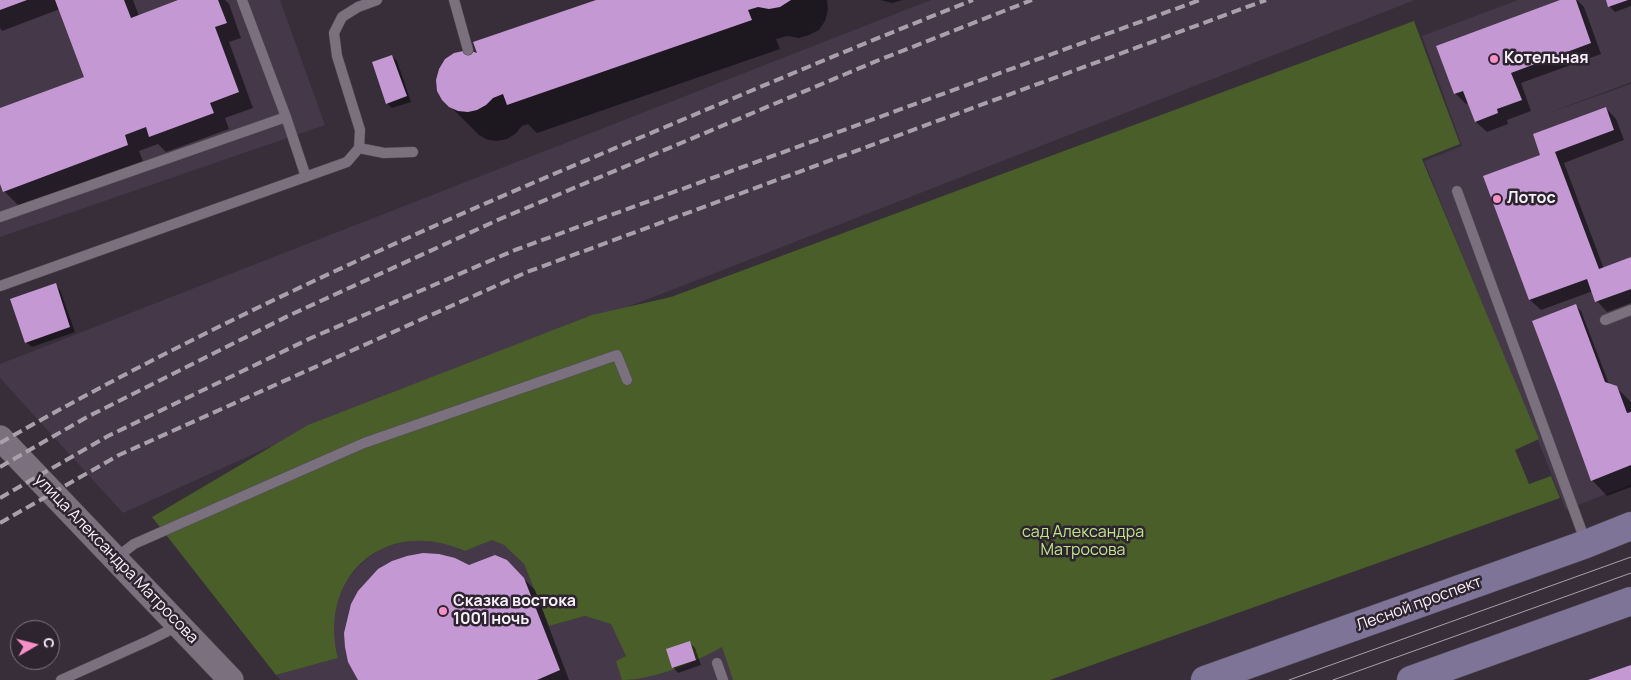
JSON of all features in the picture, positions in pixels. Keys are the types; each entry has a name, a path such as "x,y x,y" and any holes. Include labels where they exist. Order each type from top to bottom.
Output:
{"main road":[{"name":"Лесной проспект","path":"1206,680 1586,544 1631,526"},
{"path":"1411,680 1631,601"}],"street":[{"name":"улица Александра Матросова","path":"0,438 231,680"}],"lane":[{"path":"242,0 286,117 306,177"},
{"path":"0,286 347,162 359,148 360,130 337,56 334,33 342,17 358,7 376,0"},
{"path":"454,0 468,50"},
{"path":"0,218 286,117"},
{"path":"359,148 384,153 413,152"},
{"path":"1457,191 1586,544"},
{"path":"1605,320 1631,310"},
{"path":"116,558 134,544 364,443 608,358 617,355 627,380"},
{"path":"60,680 179,625"},
{"path":"717,663 723,680"}],"shaded area":[{"path":"0,0 280,0 325,125 0,237"},
{"path":"931,0 1415,0 669,291 329,420 123,513 0,378 0,364"},
{"path":"1518,0 1631,0 1631,82 1546,114 1631,84 1631,484 1566,510 1424,161 1462,146 1422,36"},
{"name":"Сказка востока 1001 ночь","path":"415,540 433,540 465,551 492,540 504,545 524,564 549,626 585,616 611,623 626,656 698,660 722,646 733,680 281,680 276,675 338,658 333,626 339,595 347,580 369,557 382,549"}],"green space":[{"name":"cад Александра Матросова","path":"1414,21 1460,144 1422,159 1539,439 1515,450 1529,484 1551,476 1560,498 1050,680 733,680 722,647 699,659 660,674 622,680 616,661 626,656 611,624 585,616 549,626 524,564 504,545 492,540 465,551 436,542 409,541 385,548 364,560 348,578 338,601 334,628 338,658 276,675 152,517 308,425 592,315 671,297"}],"building":[{"path":"0,0 27,0 0,10"},
{"path":"55,0 124,0 131,18 178,0 218,0 227,23 215,27 239,92 210,103 214,113 149,137 146,127 125,135 128,145 3,192 0,184 0,108 84,77"},
{"path":"596,0 791,0 780,7 769,9 758,7 748,10 752,20 507,105 503,94 493,98 477,110 468,112 458,111 449,107 442,100 437,91 436,80 439,69 445,59 454,53 468,50 477,53 473,42"},
{"name":"Котельная","path":"1560,0 1576,0 1591,43 1511,73 1522,100 1497,109 1498,113 1475,122 1463,91 1454,94 1436,46"},
{"path":"1606,0 1628,0 1608,7"},
{"path":"392,55 407,96 386,104 372,62"},
{"path":"1606,107 1614,130 1555,152 1599,269 1631,257 1631,289 1595,302 1587,279 1529,300 1483,176 1540,155 1533,134"},
{"path":"56,283 70,327 25,343 10,299"},
{"path":"1576,304 1605,382 1617,386 1627,413 1631,412 1631,465 1591,481 1532,321"},
{"name":"Сказка востока 1001 ночь","path":"423,553 455,558 469,565 495,555 507,560 524,578 560,670 537,680 358,680 348,662 345,647 344,633 351,604 358,591 378,569 392,561"},
{"path":"690,641 696,660 672,668 666,649"},
{"path":"1631,665 1631,680 1588,680"}],"tram line":[{"path":"1289,680 1631,557"},
{"path":"1333,680 1631,573"}],"railway":[{"path":"0,443 152,360 387,247 712,107 973,0"},
{"path":"0,467 87,417 290,315 500,219 879,60 1032,0"},
{"path":"0,498 108,436 311,338 515,250 1200,0"},
{"path":"0,523 119,455 527,272 1266,0"}],"place":[{"name":"Котельная","path":"1494,59"},
{"name":"Лотос","path":"1497,199"},
{"name":"Сказка востока 1001 ночь","path":"443,611"}]}
